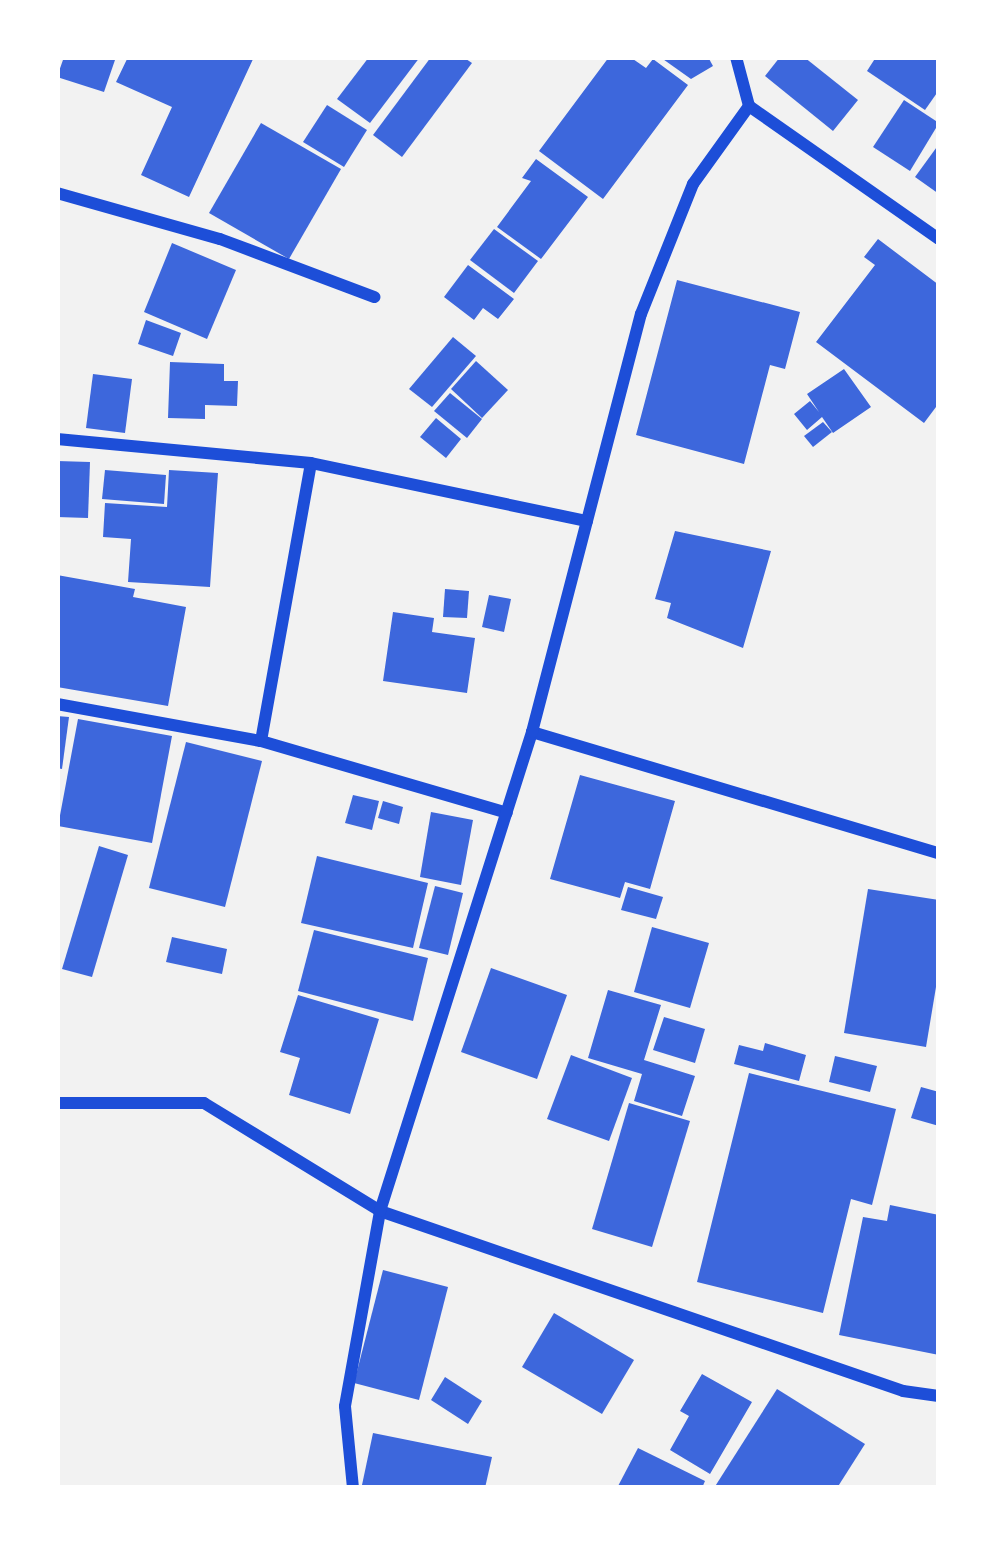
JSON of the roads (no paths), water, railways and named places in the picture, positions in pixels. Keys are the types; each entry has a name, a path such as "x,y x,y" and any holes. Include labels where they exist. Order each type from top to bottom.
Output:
{"street":[{"path":"736,57 749,106 939,239"},
{"path":"352,1488 345,1406 380,1211 532,732 641,314 693,184 749,106"},
{"path":"57,193 220,238 374,297"},
{"path":"57,439 310,463 586,521"},
{"path":"261,741 310,463"},
{"path":"57,704 261,741 506,813"},
{"path":"532,732 939,854"},
{"path":"57,1103 204,1103 380,1211 903,1390 939,1396"}]}
